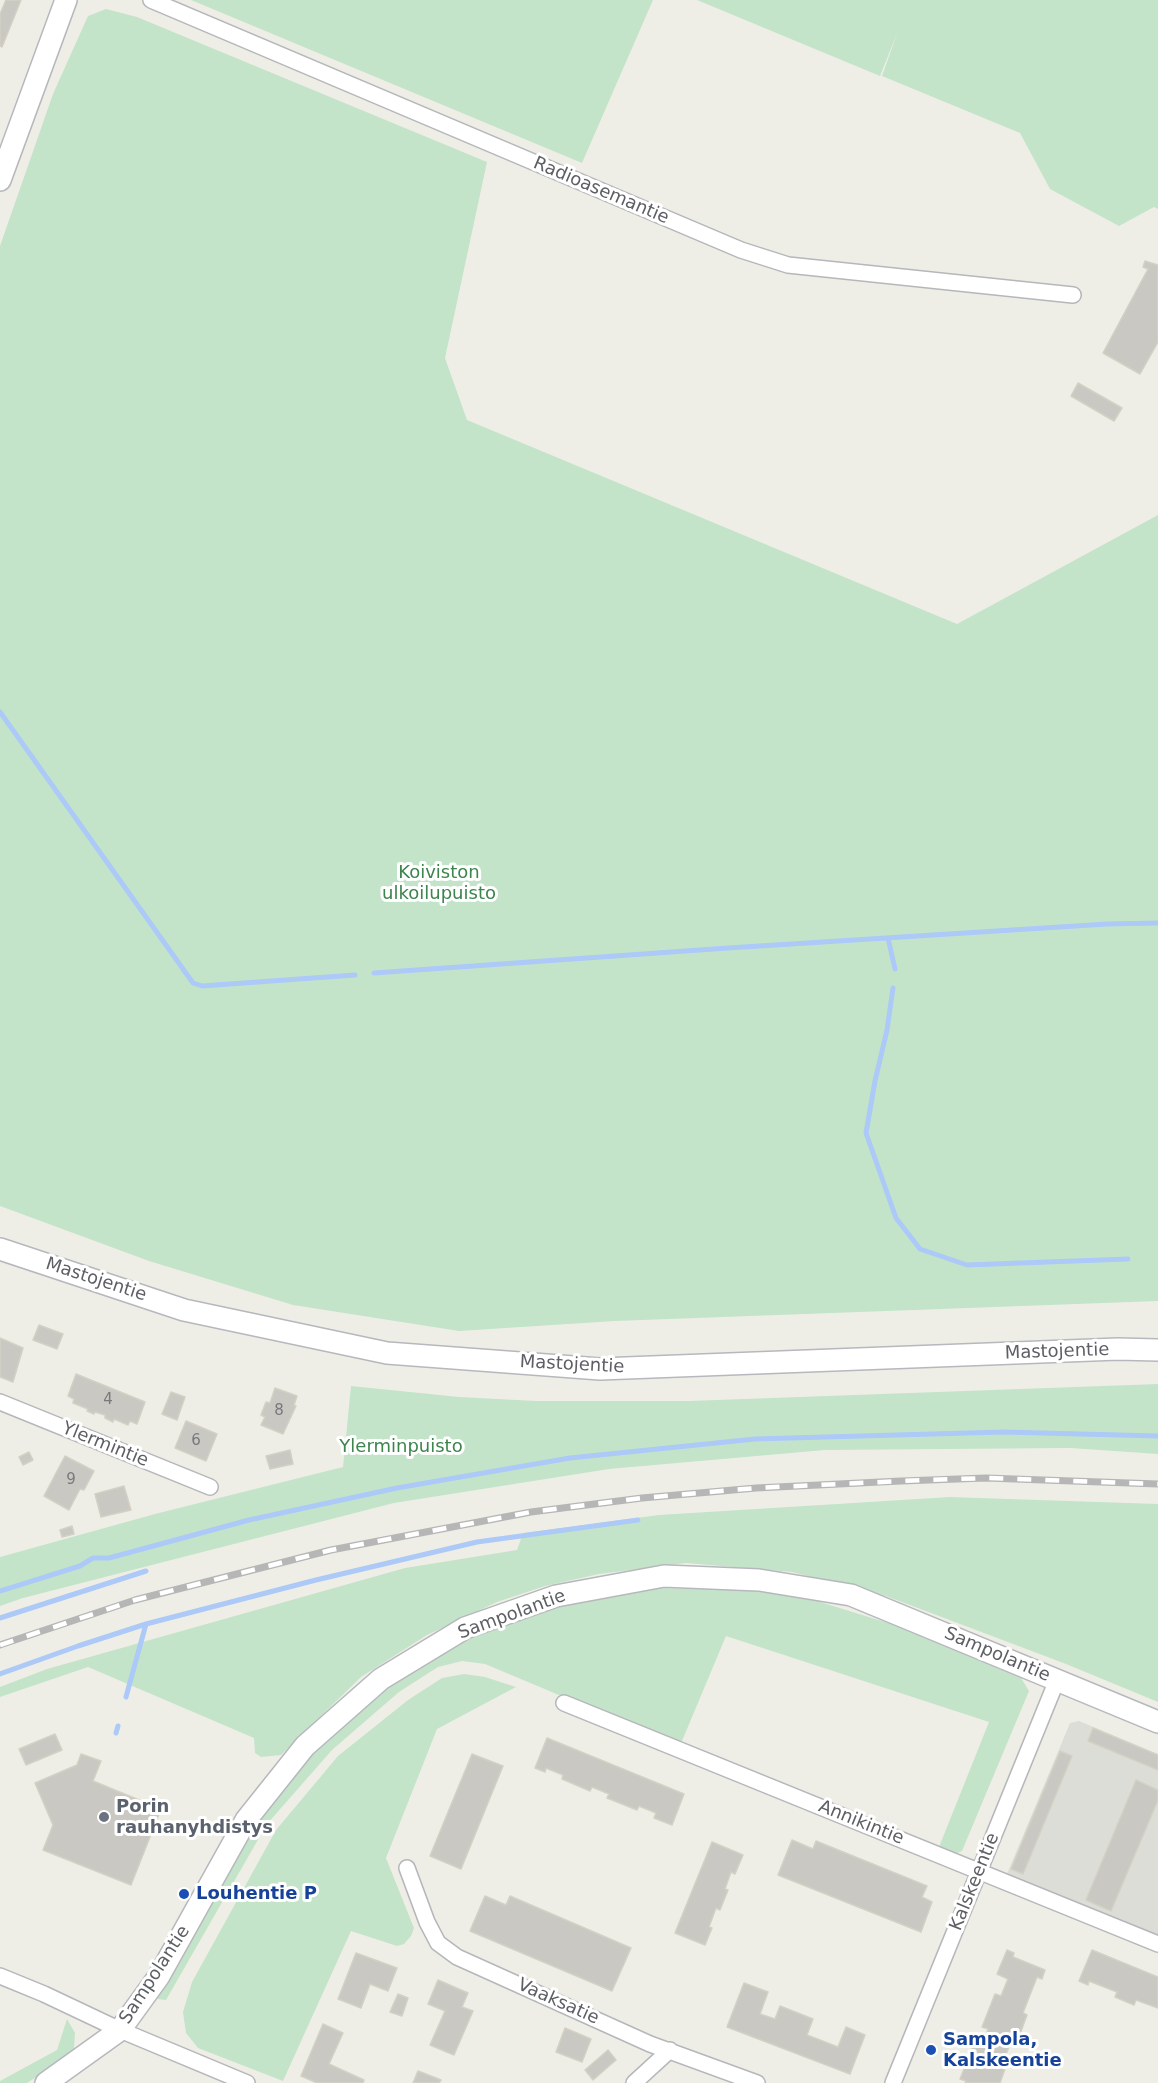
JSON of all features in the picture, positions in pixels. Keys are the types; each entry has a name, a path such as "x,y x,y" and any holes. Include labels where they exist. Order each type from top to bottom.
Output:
{"street":[{"path":"0,180 66,0"},
{"name":"Radioasemantie","path":"151,0 741,250 788,265 1073,295"},
{"name":"Mastojentie","path":"0,1249 184,1310 387,1353 600,1369 1118,1349 1158,1350"},
{"name":"Ylermintie","path":"0,1402 210,1487"},
{"name":"Sampolantie","path":"46,2083 120,2030 159,1976 246,1820 305,1746 381,1679 465,1628 556,1596 664,1576 759,1580 851,1595 1158,1722"},
{"name":"Kalskeentie","path":"893,2083 1057,1680"},
{"name":"Annikintie","path":"564,1703 1158,1944"},
{"name":"Vaaksatie","path":"407,1868 427,1922 438,1943 457,1957 650,2044 757,2083"},
{"path":"0,1976 120,2030 247,2083"},
{"path":"634,2083 670,2050"}],"shaded area":[{"path":"1079,1721 1158,1754 1158,1935 1007,1874 1070,1723"}],"green space":[{"path":"191,0 653,0 582,163"},
{"path":"697,0 1158,0 1158,209 1154,207 1119,226 1050,189 1020,133 882,76 898,31 880,76"},
{"name":"Koiviston ulkoilupuisto","path":"106,9 137,17 487,162 445,358 467,420 957,624 1158,515 1158,1301 615,1321 459,1331 293,1305 149,1261 0,1206 0,246 53,94 88,16"},
{"name":"Ylerminpuisto","path":"1158,1384 1158,1454 1070,1448 825,1450 609,1469 394,1503 23,1598 0,1606 0,1557 155,1514 343,1467 351,1386 459,1397 536,1401 689,1401"},
{"path":"950,1497 1158,1504 1158,1702 1066,1664 886,1596 792,1572 686,1563 599,1574 545,1586 497,1602 427,1635 361,1677 281,1755 261,1757 255,1753 254,1738 88,1667 0,1697 0,1687 47,1669 405,1568 517,1550 523,1533 659,1515"},
{"path":"655,1588 751,1590 817,1601 888,1623 1021,1678 1029,1691 962,1851 957,1853 939,1847 989,1722 726,1636 682,1741 671,1742 485,1664 462,1661 438,1667 399,1692 332,1750 267,1824 166,2000 157,1999 155,1996 264,1812 320,1746 390,1685 466,1640 569,1601"},
{"path":"464,1674 485,1677 516,1687 437,1729 386,1858 414,1928 411,1936 404,1944 397,1946 351,1931 283,2081 198,2048 186,2033 183,2012 192,1982 276,1830 338,1756 408,1700 442,1678"},
{"path":"67,2019 75,2033 74,2049 61,2061 27,2083 0,2083 57,2050"}],"building":[{"path":"6,0 21,0 2,47 0,46 0,14"},
{"path":"1145,261 1158,265 1158,342 1140,374 1103,353 1148,269 1143,267"},
{"path":"1078,383 1122,408 1114,421 1071,396"},
{"path":"39,1325 63,1334 57,1349 33,1340"},
{"path":"0,1338 23,1348 13,1382 0,1377"},
{"path":"76,1374 145,1402 137,1424 130,1421 128,1425 114,1419 113,1422 105,1418 105,1415 95,1412 94,1414 73,1403 74,1399 68,1396"},
{"path":"275,1388 297,1396 294,1405 296,1406 283,1434 261,1425 265,1417 261,1415 266,1402 270,1403"},
{"path":"171,1392 185,1397 177,1420 162,1414"},
{"path":"186,1421 217,1434 206,1461 175,1448"},
{"path":"290,1450 293,1464 270,1469 266,1456"},
{"path":"29,1452 33,1460 23,1465 19,1457"},
{"path":"65,1456 94,1471 84,1490 80,1489 69,1510 44,1496"},
{"path":"124,1486 131,1510 101,1517 95,1494"},
{"path":"72,1526 74,1534 62,1537 60,1530"},
{"path":"1093,1728 1158,1755 1158,1770 1088,1741"},
{"path":"55,1734 62,1750 26,1765 19,1749"},
{"path":"547,1738 684,1794 672,1825 654,1818 656,1813 639,1806 637,1810 607,1798 609,1794 592,1787 590,1791 562,1779 563,1775 546,1768 545,1772 535,1768"},
{"path":"1060,1751 1072,1756 1023,1874 1011,1869"},
{"name":"Porin rauhanyhdistys","path":"81,1754 101,1761 93,1781 161,1809 131,1885 43,1850 53,1825 35,1783 77,1765"},
{"path":"472,1754 503,1766 461,1869 430,1856"},
{"path":"1136,1780 1158,1790 1158,1800 1111,1911 1086,1900"},
{"path":"792,1840 813,1849 816,1841 927,1886 922,1897 932,1902 921,1932 778,1875"},
{"path":"712,1842 743,1855 735,1874 731,1872 725,1889 728,1890 720,1910 716,1908 709,1927 712,1928 705,1945 675,1933"},
{"path":"485,1896 506,1905 510,1896 631,1948 612,1991 470,1931"},
{"path":"1007,1950 1014,1953 1013,1957 1045,1970 1042,1979 1037,1977 1023,2013 1027,2015 1020,2034 1015,2032 1002,2064 1006,2066 1000,2083 965,2083 966,2081 960,2079 974,2044 981,2047 988,2029 982,2027 995,1994 1001,1996 1008,1979 997,1974"},
{"path":"1092,1950 1158,1977 1158,2008 1136,2000 1134,2005 1115,1997 1117,1992 1089,1981 1088,1985 1079,1981"},
{"path":"356,1953 397,1968 388,1991 370,1984 361,2008 338,1999"},
{"path":"438,1980 468,1993 462,2007 473,2011 454,2055 430,2045 445,2011 428,2004"},
{"path":"744,1983 768,1992 760,2014 775,2019 780,2006 813,2019 807,2035 838,2047 846,2027 865,2035 850,2074 727,2027"},
{"path":"398,1994 408,1998 402,2016 390,2012"},
{"path":"323,2024 343,2033 329,2064 364,2080 363,2083 317,2083 301,2076"},
{"path":"565,2028 591,2039 582,2062 556,2052"},
{"path":"608,2050 616,2060 593,2080 585,2070"},
{"path":"418,2071 441,2080 439,2083 413,2083"}],"waterway":[{"path":"0,712 193,983 202,986 355,975"},
{"path":"374,973 728,948 1107,924 1158,923"},
{"path":"888,938 895,969"},
{"path":"893,988 866,1133 896,1218 920,1249 967,1265 1128,1259"},
{"path":"0,1591 80,1566 93,1558 109,1558 249,1520 397,1488 570,1458 755,1439 1003,1432 1158,1436"},
{"path":"0,1674 146,1624 316,1580 477,1542 638,1520"},
{"path":"0,1618 146,1571"},
{"path":"126,1697 146,1624"},
{"path":"116,1733 118,1726"}],"railway":[{"path":"0,1645 135,1600 331,1550 531,1512 642,1498 756,1488 901,1481 986,1478 1158,1484"}],"place":[{"name":"Porin rauhanyhdistys","path":"104,1817"},
{"name":"Louhentie P","path":"184,1894"},
{"name":"Sampola, Kalskeentie","path":"931,2050"}]}
